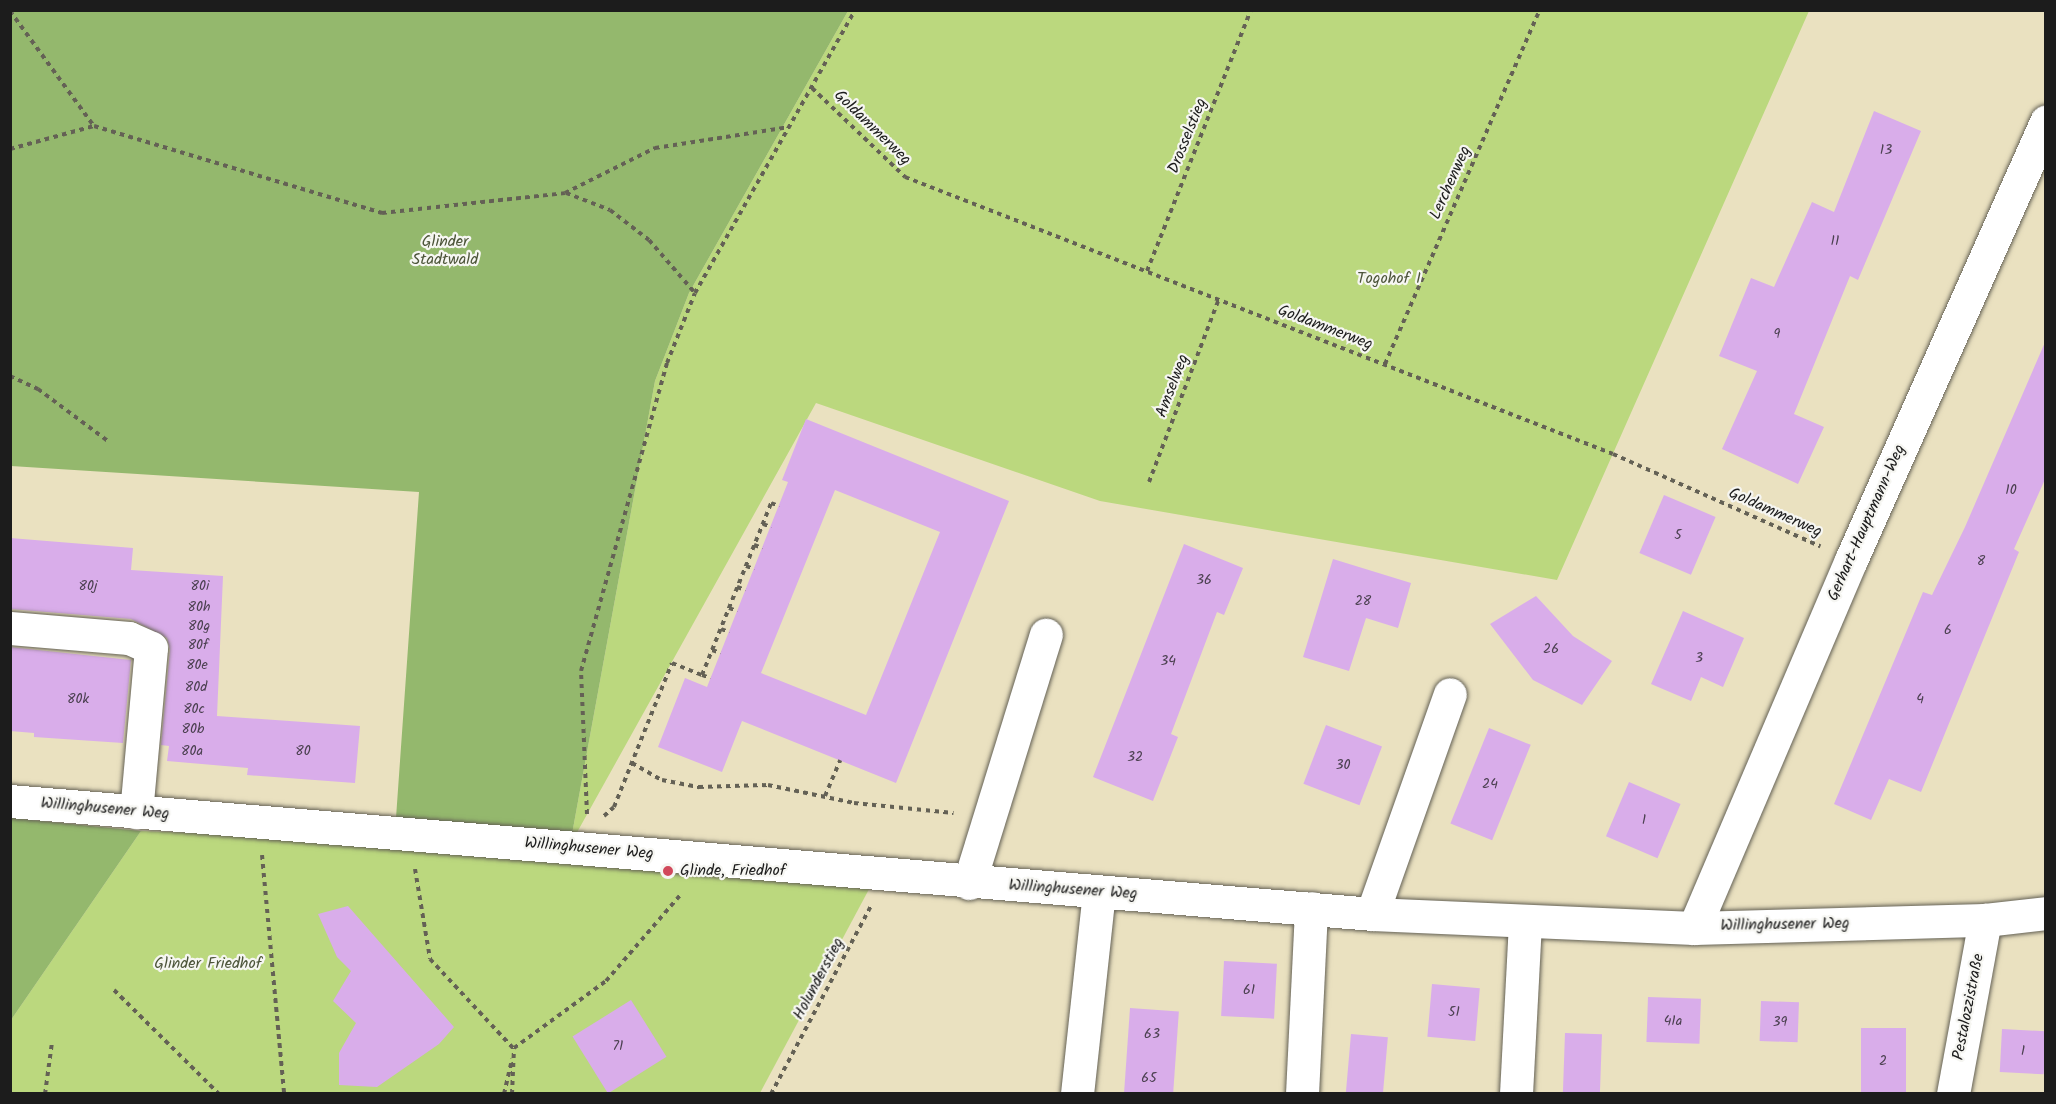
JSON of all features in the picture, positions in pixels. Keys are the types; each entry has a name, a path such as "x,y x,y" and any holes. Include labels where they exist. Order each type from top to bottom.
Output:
{"street":[{"name":"Gerhart-Hauptmann-Weg","path":"1694,928 1851,560 2046,121"},
{"path":"10,628 129,639 151,648 136,812"},
{"path":"969,883 1046,635"},
{"path":"1372,914 1450,694"},
{"name":"Willinghusener Weg","path":"10,801 885,874 969,883 1372,914 1694,928 1985,920 2046,913"},
{"path":"1077,1094 1099,892"},
{"path":"1302,1094 1311,908"},
{"name":"Pestalozzistraße","path":"1953,1094 1985,920"},
{"path":"1516,1094 1525,922"}],"path":[{"path":"592,850 585,799 581,671 667,363 695,293 855,10"},
{"name":"Drosselstieg","path":"1147,271 1251,10"},
{"name":"Lerchenweg","path":"1385,364 1540,10"},
{"path":"10,11 94,126"},
{"name":"Goldammerweg","path":"812,88 905,177 1613,453 1851,560"},
{"path":"10,149 94,126 381,213 565,193 655,148 789,127"},
{"path":"565,193 610,210 649,240 695,293"},
{"name":"Amselweg","path":"1149,482 1219,299"},
{"path":"10,376 38,389 109,442"},
{"path":"702,675 771,503 779,506"},
{"path":"763,524 771,527"},
{"path":"754,545 763,548"},
{"path":"746,566 754,569"},
{"path":"737,587 746,590"},
{"path":"729,608 737,611"},
{"path":"721,629 729,632"},
{"path":"712,650 721,653"},
{"path":"614,807 672,663 710,678"},
{"path":"825,796 840,760"},
{"path":"632,763 662,780 699,787 768,785 854,803 989,817"},
{"path":"259,822 284,1094"},
{"path":"414,835 414,862 430,959 514,1048 513,1094"},
{"path":"504,1094 514,1048 606,981 684,890 703,859"},
{"name":"Holunderstieg","path":"771,1094 885,874"},
{"path":"114,990 219,1094"},
{"path":"44,1093 52,1042"}],"green space":[{"name":"Glinder Stadtwald","path":"10,11 848,11 689,293 655,381 570,845 395,832 419,492 11,466"},
{"name":"Togohof I","path":"848,11 1809,11 1557,580 1100,501 816,403 570,845 655,381 689,293"},
{"path":"10,818 141,831 11,1020"},
{"name":"Glinder Friedhof","path":"141,831 415,841 875,878 760,1093 11,1094 11,1020"}],"building":[{"path":"1874,111 1921,131 1858,280 1850,276 1794,414 1824,427 1798,484 1722,449 1757,371 1719,356 1751,278 1774,287 1812,202 1834,212"},
{"path":"2046,340 2046,477 2014,549 2019,552 1921,792 1889,779 1871,820 1834,804 1923,592 1932,595 1965,527"},
{"path":"806,419 1009,501 896,783 742,721 722,772 658,747 685,678 707,687 788,482 782,480","holes":["835,490 940,532 866,715 761,673"]},
{"path":"1664,495 1716,517 1691,575 1639,553"},
{"path":"10,538 133,548 131,570 223,576 217,716 360,726 355,783 247,775 248,768 167,761 169,746 161,745 170,650 167,638 131,619 10,609"},
{"path":"1184,544 1243,568 1224,615 1217,612 1171,734 1178,737 1153,801 1093,777"},
{"path":"1333,559 1411,583 1398,628 1366,618 1349,671 1303,657"},
{"path":"1536,596 1573,636 1612,661 1582,705 1533,680 1490,624"},
{"path":"1683,611 1744,638 1723,687 1701,677 1691,701 1651,684"},
{"path":"10,647 131,660 123,743 34,737 34,733 10,731"},
{"path":"1326,725 1382,747 1359,805 1303,784"},
{"path":"1489,728 1531,745 1492,840 1450,823"},
{"path":"1629,782 1681,804 1657,858 1606,836"},
{"path":"348,906 454,1027 439,1044 377,1087 339,1085 339,1053 356,1023 333,1001 351,971 337,957 318,914"},
{"path":"1224,961 1277,964 1274,1019 1221,1016"},
{"path":"1432,984 1480,988 1475,1041 1427,1037"},
{"path":"1648,997 1701,999 1699,1044 1646,1042"},
{"path":"631,1000 667,1057 608,1093 572,1037"},
{"path":"1761,1001 1799,1002 1798,1042 1760,1041"},
{"path":"1130,1008 1179,1011 1173,1094 1124,1094"},
{"path":"1861,1028 1906,1028 1906,1094 1861,1094"},
{"path":"2002,1029 2046,1031 2044,1074 2000,1072"},
{"path":"1565,1033 1602,1034 1600,1094 1563,1094"},
{"path":"1351,1034 1388,1037 1383,1094 1346,1094"}],"place":[{"name":"Glinde, Friedhof","path":"668,871"}]}
